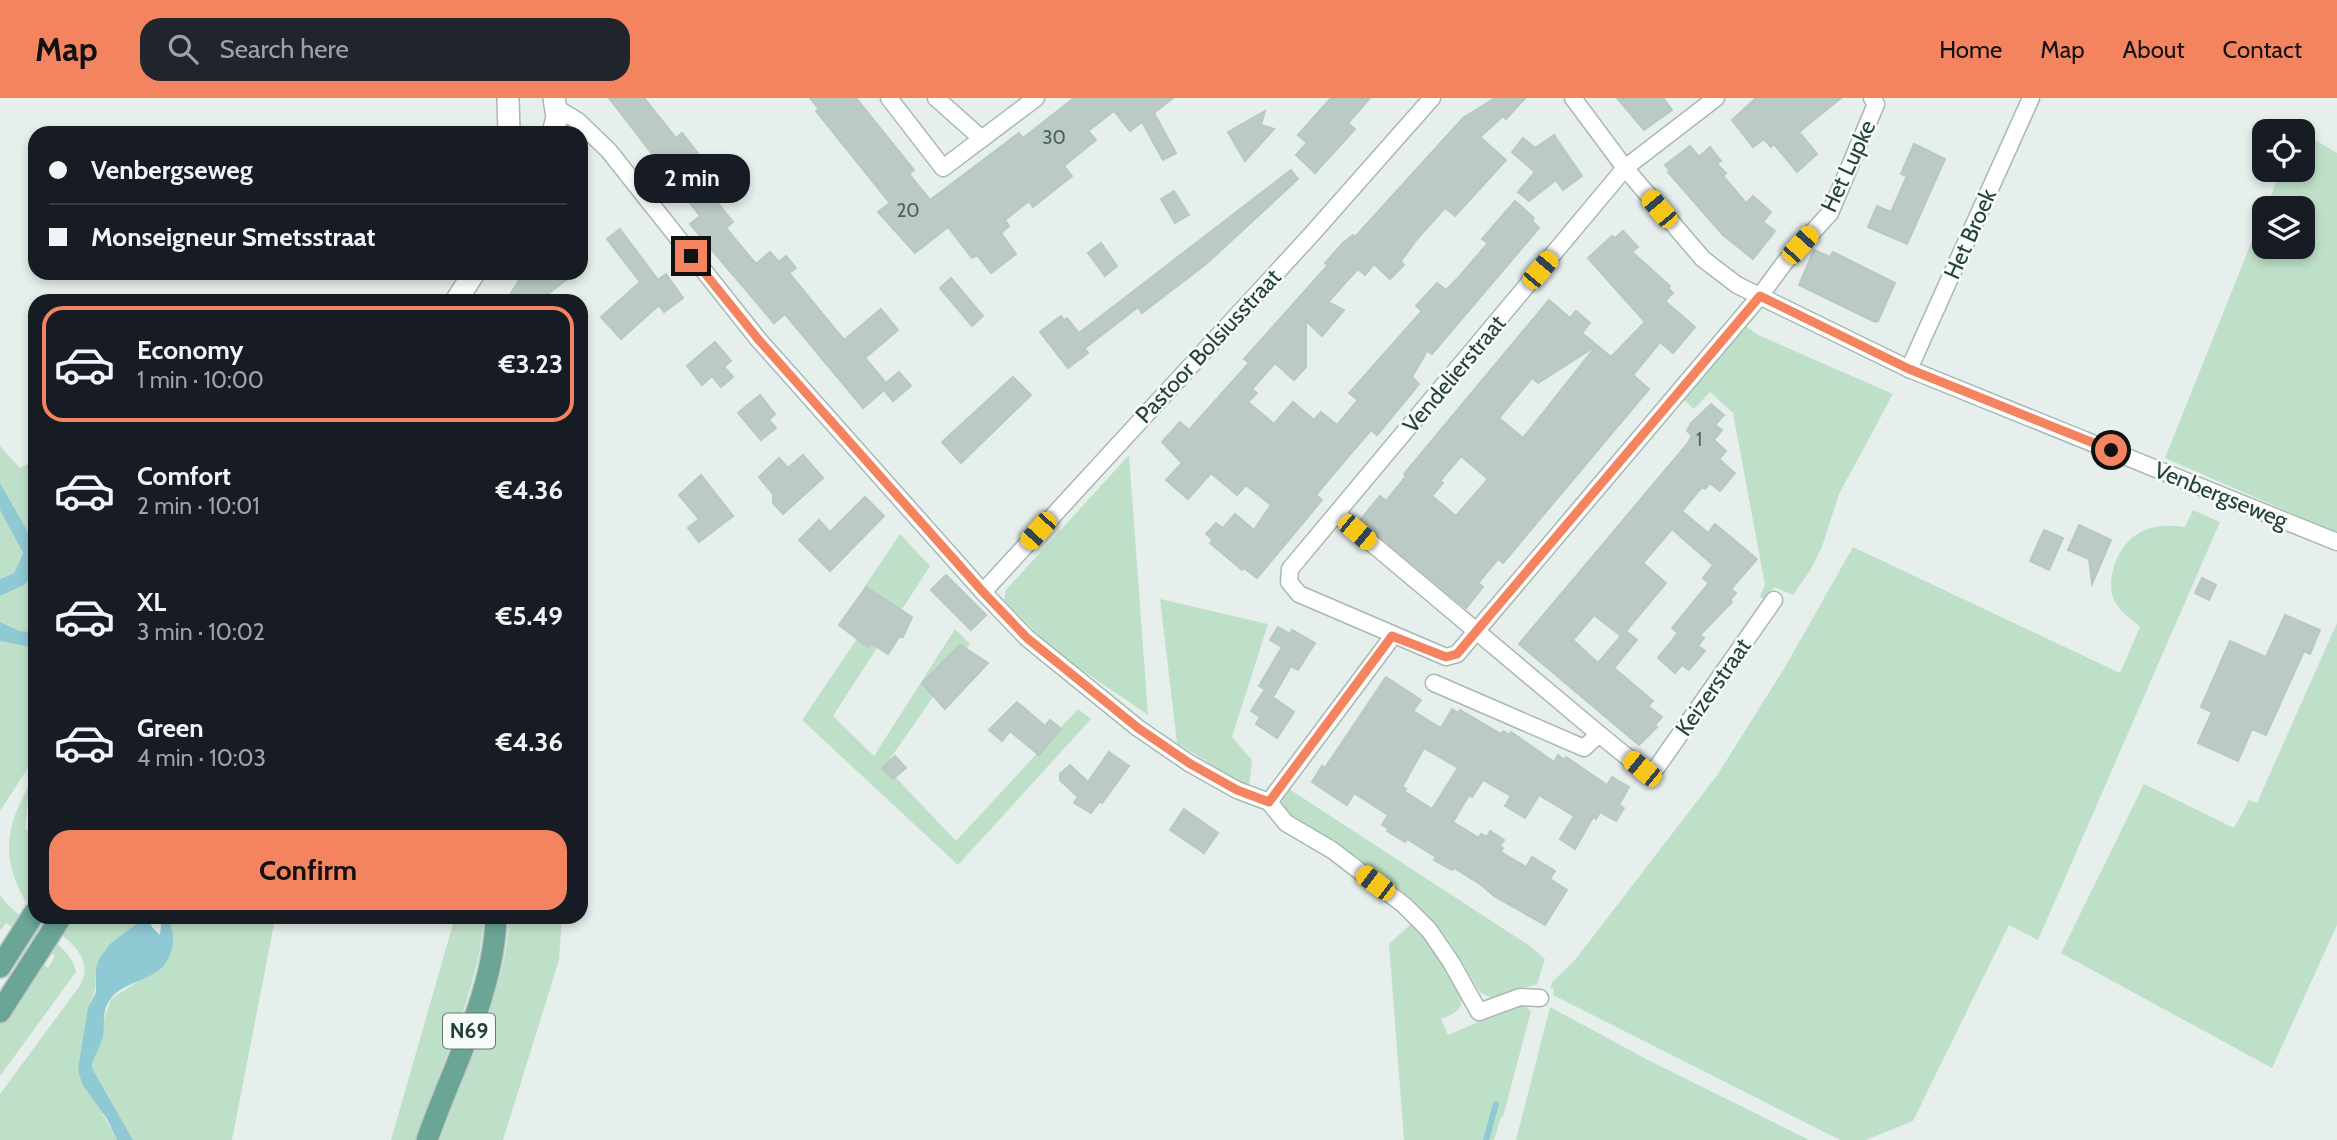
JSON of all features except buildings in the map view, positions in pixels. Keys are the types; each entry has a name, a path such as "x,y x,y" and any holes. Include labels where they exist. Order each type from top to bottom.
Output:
{"main road":[{"path":"0,967 28,923"},
{"path":"0,1012 57,924"},
{"name":"N69","path":"428,1140 441,1099 479,1008 496,936 496,924"}],"street":[{"path":"508,98 511,126"},
{"path":"890,98 943,167 1036,98"},
{"path":"936,98 982,139"},
{"name":"Pastoor Bolsiusstraat","path":"983,592 1311,235 1432,98"},
{"name":"Venbergseweg","path":"1573,98 1625,168 1703,259 1737,285 1909,369 2337,542"},
{"name":"Vendelierstraat","path":"1392,636 1299,594 1289,582 1290,569 1338,515 1625,168 1716,98"},
{"name":"Het Lupke","path":"1760,296 1785,262 1830,213 1876,104 1872,98"},
{"name":"Het Broek","path":"1909,369 2031,98"},
{"path":"554,103 583,126"},
{"path":"554,103 557,117 555,126"},
{"path":"568,126 578,121"},
{"path":"588,131 609,152 758,339 1027,638 1112,710 1189,763 1248,796 1269,802 1286,823 1332,850 1404,905 1421,921 1451,962 1479,1012 1520,997 1539,998"},
{"path":"1269,802 1392,636 1452,657 1760,296"},
{"path":"1338,515 1599,734 1584,748 1434,683"},
{"name":"Keizerstraat","path":"1599,734 1642,769 1650,771 1657,766 1774,600"}],"green space":[{"path":"2315,140 2337,153 2337,533 2165,458 2252,241 2252,259 2315,259 2315,196 2271,196 2276,182 2315,182"},
{"path":"1743,324 1758,335 1893,394 1839,494 1822,547 1811,569 1793,595 1774,587 1764,600 1760,596 1765,585 1733,413 1710,392 1694,409 1681,397"},
{"path":"0,446 20,468 28,464 28,534 0,483"},
{"path":"1129,455 1148,715 1054,651 1004,600 1006,590"},
{"path":"0,510 23,553 14,573 0,579"},
{"path":"2193,510 2220,522 2038,940 2009,925 1913,1121 1866,1140 1840,1140 1553,995 1554,989 1550,988 1552,982 1575,960 1718,774 1785,667 1853,547 2120,673 2140,627 2122,612 2114,600 2111,582 2115,563 2120,552 2134,536 2162,526 2185,527"},
{"path":"900,534 930,566 833,716 874,756 955,629 970,644 885,766 956,841 1078,709 1091,719 958,865 802,720 884,599 865,586"},
{"path":"28,581 28,632 0,622 0,596"},
{"path":"1160,599 1268,624 1232,737 1252,760 1249,788 1177,743"},
{"path":"2337,623 2337,925 2272,1068 2061,953 2144,784 2234,828 2249,800 2257,803"},
{"path":"0,641 28,647 28,768 0,811"},
{"path":"1286,787 1530,946 1545,959 1537,984 1495,997 1480,992 1443,933 1408,897 1369,865 1284,811 1281,793"},
{"path":"28,788 25,828 28,832 28,904 15,880 9,847 16,813"},
{"path":"0,895 28,924 32,924 65,952 73,961 76,972 0,1076 0,1025 41,963 48,968 55,956 6,923 0,931"},
{"path":"1412,923 1437,955 1462,995 1459,1008 1441,1019 1448,1035 1518,1005 1531,1011 1503,1117 1494,1140 1404,1140 1389,944"},
{"path":"47,924 135,925 105,951 98,965 78,1069 117,1140 0,1140 0,1094 79,987 84,975 81,955 66,938"},
{"path":"166,924 274,924 232,1140 133,1140 92,1068 94,1056 102,1041 102,1025 111,999 166,963"},
{"path":"453,924 482,924 481,943 467,999 415,1140 391,1140"},
{"path":"508,924 562,924 559,960 503,1140 440,1140 493,1001 507,944"},
{"path":"1550,1007 1648,1060 1809,1140 1516,1140"}],"water":[{"path":"0,483 28,532 28,581 0,596 0,579 14,573 23,553 0,510"},
{"path":"0,622 28,632 28,647 0,641"},
{"path":"151,924 160,935 161,924 169,924 173,940 168,959 162,967 119,991 108,1003 104,1014 103,1037 92,1068 133,1140 117,1140 107,1119 82,1084 78,1069 88,1008 96,992 99,959 110,944 135,925"}],"waterway":[{"path":"1486,1140 1496,1104"}],"route":[{"path":"691,256 758,339 1027,638 1112,710 1189,763 1248,796 1269,802 1392,636 1446,657 1457,654 1760,296 1909,369 2111,450"}]}
